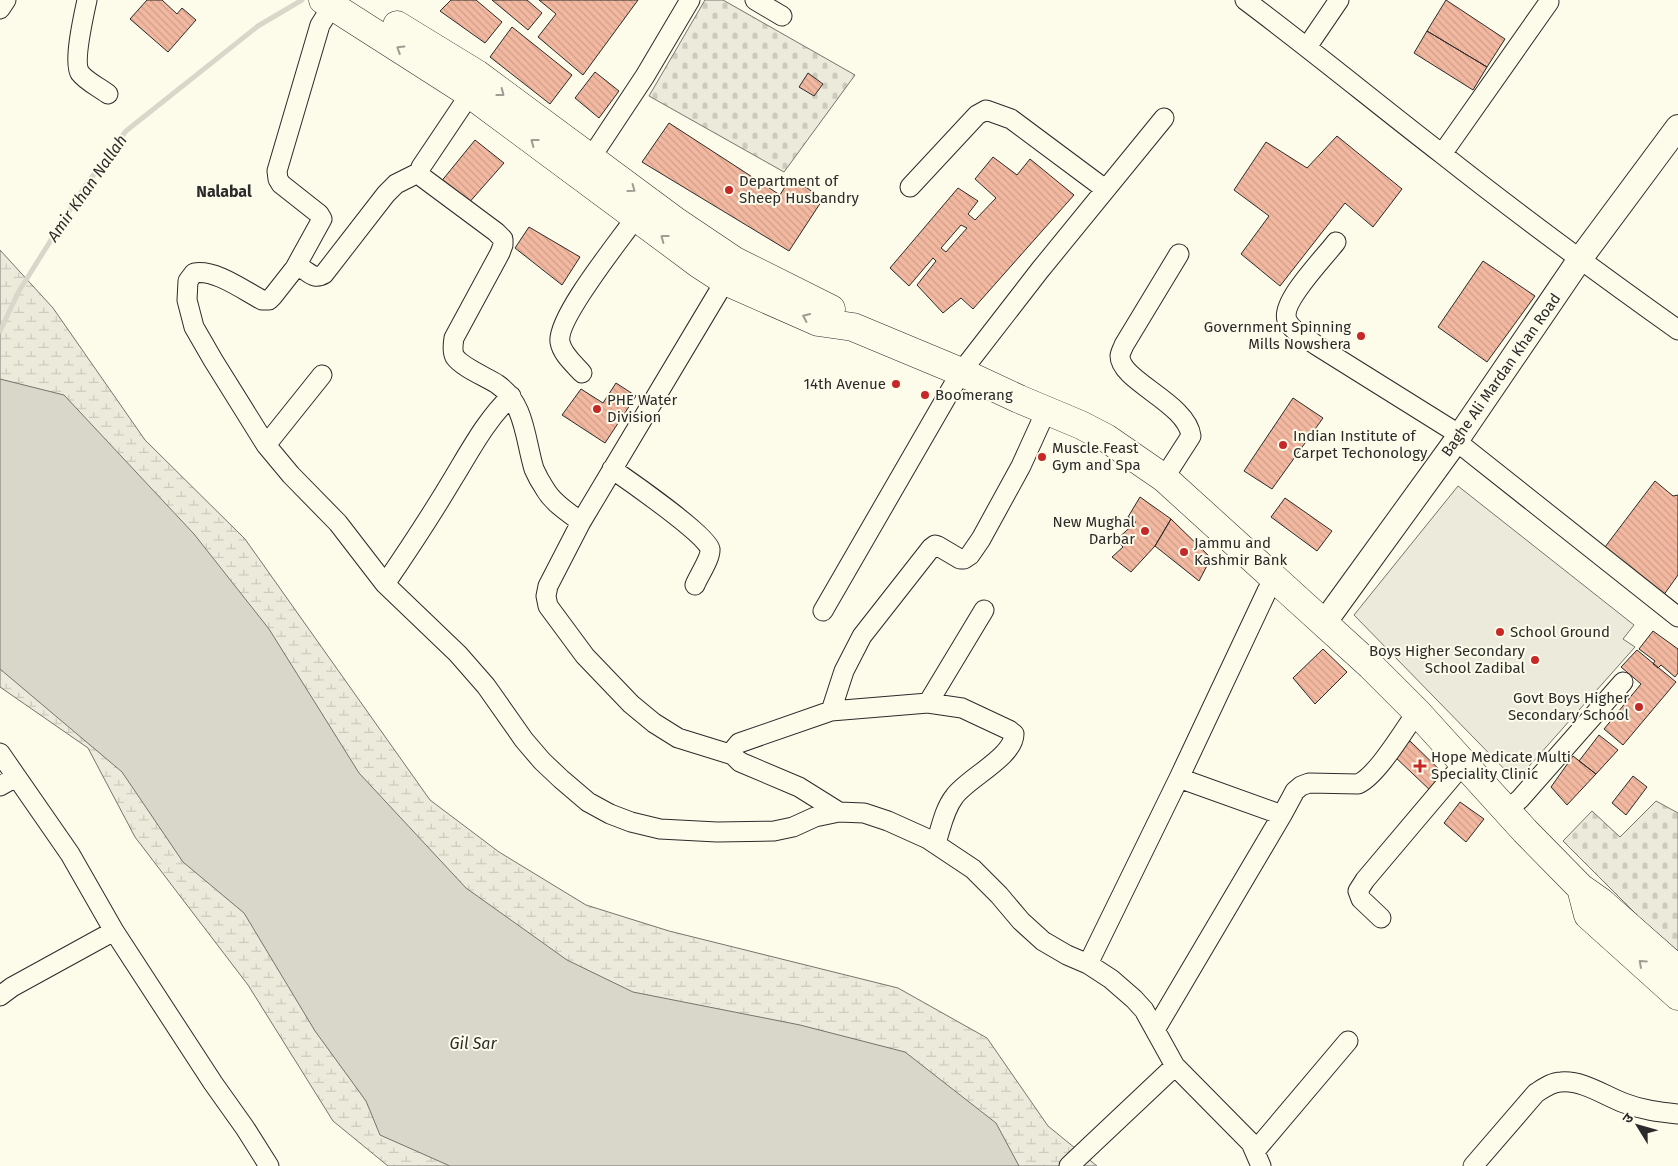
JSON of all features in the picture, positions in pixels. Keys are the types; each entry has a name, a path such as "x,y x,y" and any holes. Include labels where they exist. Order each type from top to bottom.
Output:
{"highway":[{"path":"337,2 473,84 583,167 636,217 725,281 818,322 853,327 1081,425 1106,438 1164,478 1371,666 1417,712 1506,811 1581,888 1602,902 1678,970"},
{"path":"583,167 674,220 735,261 827,306 853,327"},
{"path":"1581,888 1588,915 1678,996"}],"main road":[{"name":"Baghe Ali Mardan Khan Road","path":"1324,623 1458,438 1580,259 1678,127"}],"street":[{"path":"0,9 6,0"},
{"path":"87,0 78,50 79,70 85,78 108,94"},
{"path":"583,167 644,76 690,0"},
{"path":"755,0 782,16"},
{"path":"1245,0 1308,47 1442,154 1580,259 1678,330"},
{"path":"1308,47 1339,0"},
{"path":"337,2 320,25 277,171 281,184 319,214 322,219 295,268 269,300 262,300 216,275 202,271 194,273 188,281 187,300 194,327 266,445 291,475 338,523 385,584 458,654 486,686 524,740 542,761 588,802 610,814 631,822 660,828 753,832 793,827 815,817 839,812 864,813 880,818 936,843 973,870 999,895 1020,921 1043,941 1067,955 1088,964 1112,979 1134,999 1144,1010 1175,1066 1242,1132 1251,1142 1258,1158 1348,1041"},
{"path":"1442,154 1549,2"},
{"path":"473,84 421,167 420,172 422,177 503,239 500,253 454,338 455,356 511,396 519,411 535,470 546,491 560,506 582,522"},
{"path":"910,187 977,114 986,110 1011,119 1106,189"},
{"path":"823,611 961,372 1040,270 1164,118"},
{"path":"295,268 304,269 314,277 324,274 386,194 396,184 420,172"},
{"path":"582,373 565,353 560,341 563,324 590,280 636,217"},
{"path":"1336,242 1291,298 1285,314 1287,322 1316,345 1458,438 1678,617"},
{"path":"1164,478 1191,436 1190,427 1179,413 1131,374 1123,365 1120,356 1124,345 1179,254"},
{"path":"725,281 582,522 548,586 546,596 548,606 585,656 631,704 654,723 678,738 733,756 748,766 799,787 839,812"},
{"path":"266,445 322,375"},
{"path":"385,584 414,542 498,408 511,396"},
{"path":"831,711 844,671 862,636 931,548 938,546 960,559 970,555 981,539 1021,466 1046,411"},
{"path":"612,469 686,524 706,542 710,548 709,554 694,585"},
{"path":"1088,964 1180,778 1275,577"},
{"path":"928,704 984,610"},
{"path":"1506,811 1520,799 1623,682"},
{"path":"733,756 734,749 739,743 831,711 928,704 962,708 996,723 1014,734 1014,738 990,767 961,788 954,796 947,807 936,843"},
{"path":"1155,1030 1295,791 1309,783 1358,784 1364,781 1375,771 1417,712"},
{"path":"0,753 8,781 70,854 114,931 213,1083 270,1166"},
{"path":"1381,918 1361,898 1358,891 1365,880 1463,764"},
{"path":"1180,778 1282,815"},
{"path":"0,996 12,987 114,931"},
{"path":"1069,1166 1175,1066"},
{"path":"1473,1166 1536,1093 1555,1083 1562,1082 1580,1085 1637,1108 1652,1112 1678,1114"}],"green space":[{"path":"705,0 723,0 855,75 784,172 649,96"},
{"name":"Gil Sar","path":"0,250 53,308 145,440 245,539 430,800 499,852 586,905 669,931 898,988 987,1038 1048,1126 1097,1166 388,1166 333,1121 248,985 135,837 88,748 0,687"},
{"name":"School Ground","path":"1458,486 1634,625 1623,639 1635,647 1516,781 1354,615"},
{"path":"1656,801 1678,813 1678,951 1639,917 1563,841 1592,811 1620,837"}],"water":[{"name":"Gil Sar","path":"0,379 64,395 194,534 269,629 359,773 466,888 567,960 633,992 800,1025 905,1052 996,1123 1019,1166 450,1166 380,1135 366,1101 315,1031 244,913 183,862 122,772 0,669"}],"building":[{"path":"147,0 162,0 177,14 182,8 196,20 168,52 130,19"},
{"path":"451,0 476,0 502,22 485,43 440,11"},
{"path":"492,0 527,0 542,13 528,30"},
{"path":"539,0 638,0 583,75 538,37 556,14"},
{"path":"1446,0 1505,39 1487,67 1427,31"},
{"path":"512,27 572,75 550,104 490,57"},
{"path":"1427,31 1487,67 1473,90 1414,53"},
{"path":"595,72 619,91 599,118 575,98"},
{"path":"808,73 823,84 814,96 799,87"},
{"name":"Department of Sheep Husbandry","path":"669,123 780,195 791,177 823,199 789,251 642,162"},
{"path":"1337,136 1402,189 1373,227 1345,203 1280,286 1241,254 1269,216 1234,190 1266,142 1307,168"},
{"path":"475,140 504,163 467,205 440,183"},
{"path":"993,157 1017,175 1030,159 1074,195 973,309 961,298 943,313 917,285 936,261 933,258 909,286 890,268 958,188 978,201 968,214 975,220 996,198 975,179","holes":["961,225 967,228 946,252 941,248"]},
{"path":"529,227 580,257 562,285 515,248"},
{"path":"1483,261 1535,296 1487,362 1438,327"},
{"name":"PHE Water Division","path":"616,383 636,396 605,443 562,415 581,389 603,403"},
{"name":"Indian Institute of Carpet Techonology","path":"1293,398 1323,418 1272,489 1244,471"},
{"path":"1655,481 1673,496 1678,495 1678,575 1663,596 1604,552 1605,547"},
{"name":"New Mughal Darbar","path":"1140,497 1171,519 1155,546 1131,572 1112,557 1123,547 1116,540 1136,522 1128,517"},
{"path":"1285,498 1332,531 1317,551 1271,517"},
{"name":"Jammu and Kashmir Bank","path":"1171,519 1211,558 1199,581 1155,546"},
{"path":"1653,631 1678,649 1678,673 1675,677 1661,665 1658,668 1653,664 1655,661 1639,649"},
{"path":"1323,649 1347,672 1315,704 1293,678"},
{"name":"Govt Boys Higher Secondary School","path":"1637,650 1676,682 1623,745 1604,729 1641,684 1621,667"},
{"path":"1599,735 1618,750 1596,774 1579,761"},
{"name":"Hope Medicate Multi Speciality Clinic","path":"1410,741 1447,777 1432,792 1394,756"},
{"path":"1573,756 1596,774 1567,805 1551,787"},
{"path":"1633,776 1647,787 1626,815 1612,803"},
{"path":"1460,802 1484,819 1466,842 1444,823"}],"waterway":[{"name":"Amir Khan Nallah","path":"0,331 19,291 83,189 126,131 258,26 302,0"}],"place":[{"name":"Department of Sheep Husbandry","path":"729,190"},
{"name":"Government Spinning Mills Nowshera","path":"1361,336"},
{"name":"14th Avenue","path":"896,384"},
{"name":"Boomerang","path":"925,395"},
{"name":"PHE Water Division","path":"597,409"},
{"name":"Indian Institute of Carpet Techonology","path":"1283,445"},
{"name":"Muscle Feast Gym and Spa","path":"1042,457"},
{"name":"New Mughal Darbar","path":"1145,531"},
{"name":"Jammu and Kashmir Bank","path":"1184,552"},
{"name":"School Ground","path":"1500,632"},
{"name":"Boys Higher Secondary School Zadibal","path":"1535,660"},
{"name":"Govt Boys Higher Secondary School","path":"1639,707"},
{"name":"Hope Medicate Multi Speciality Clinic","path":"1420,766"}],"district":[{"name":"Nalabal","path":"224,191"}]}
